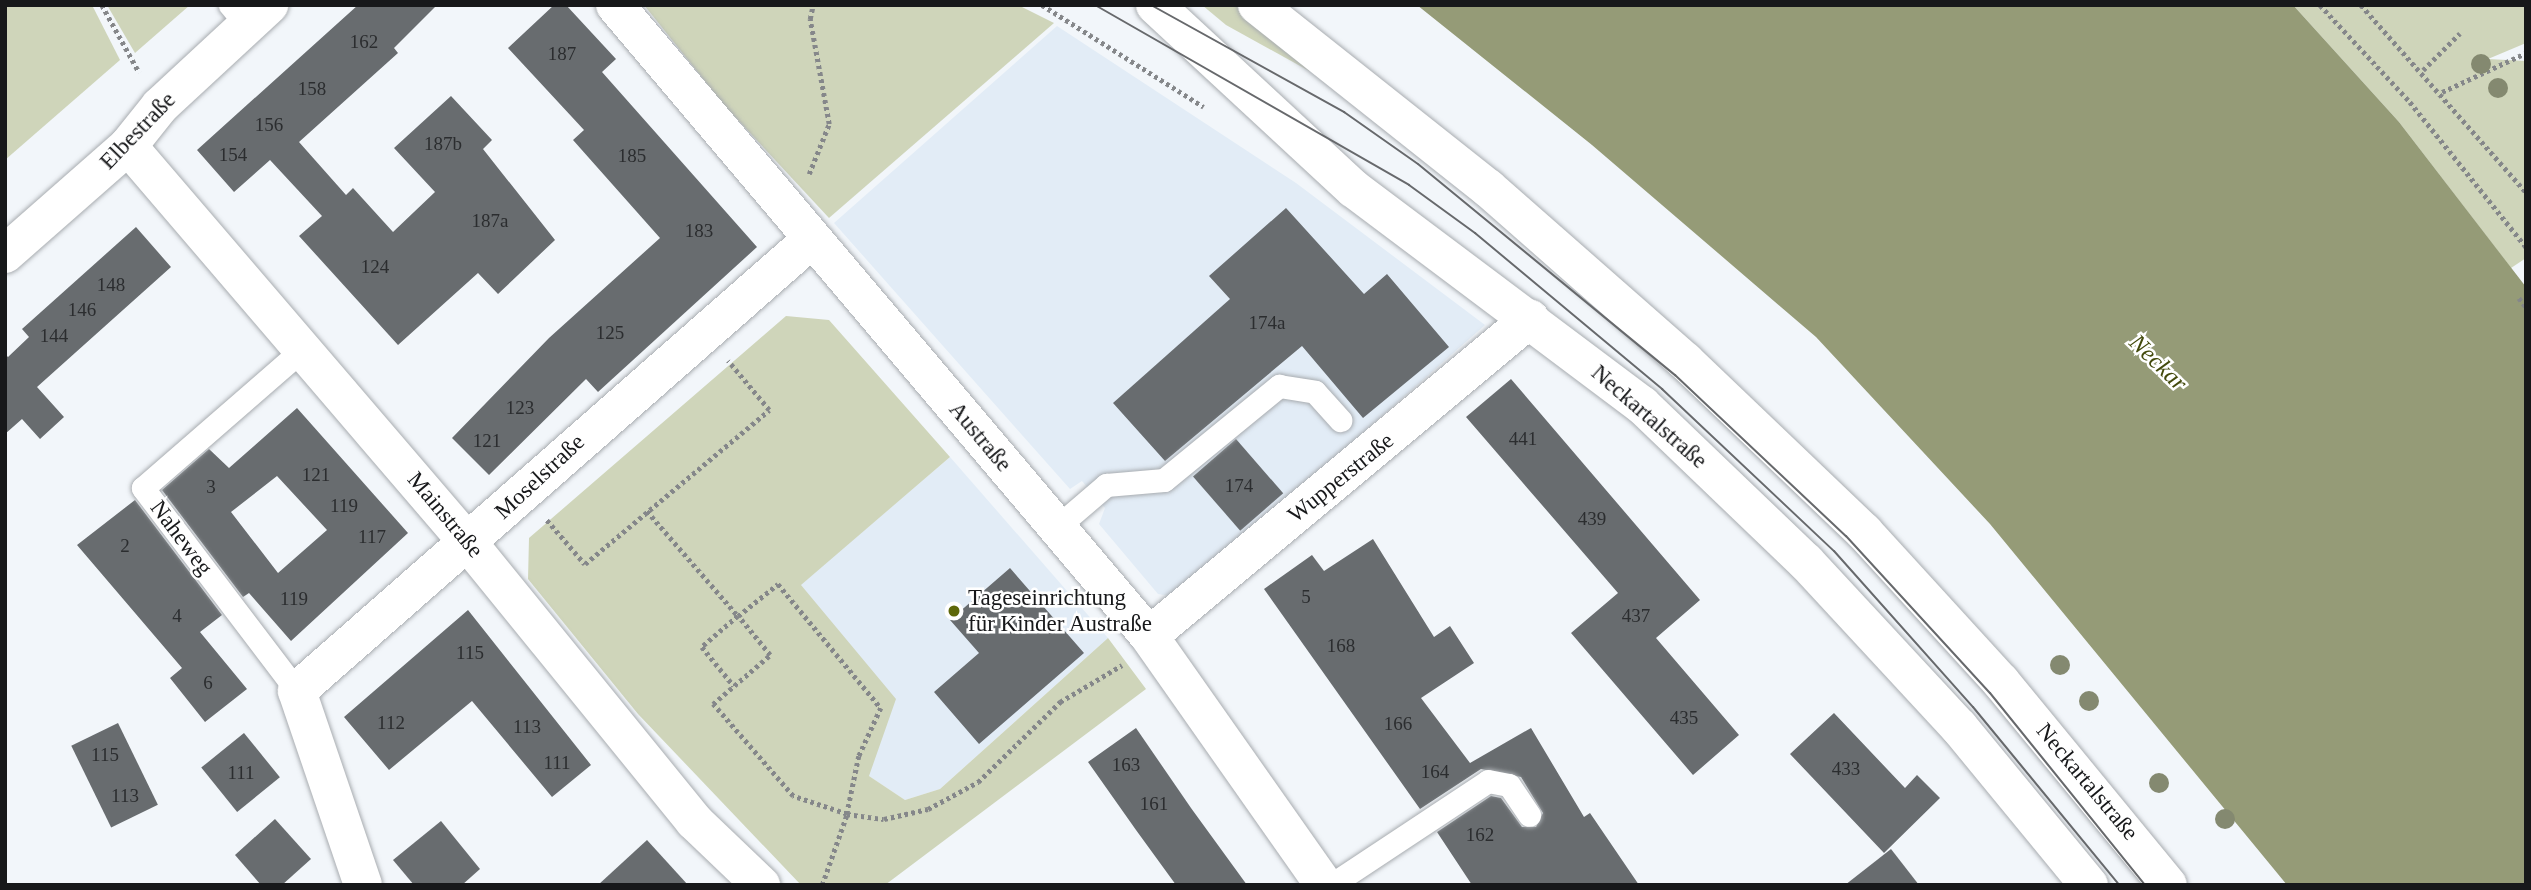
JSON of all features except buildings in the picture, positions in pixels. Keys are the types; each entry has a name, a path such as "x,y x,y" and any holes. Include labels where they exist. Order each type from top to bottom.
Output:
{"street":[{"name":"Austraße","path":"615,5 1057,527 1139,649 1324,885"},
{"name":"Neckartalstraße","path":"1155,5 1354,189 1530,318 1642,405 1806,562 1959,727 2089,885"},
{"name":"Neckartalstraße","path":"1257,5 1499,197 1685,361 1864,532 2010,692 2168,885"},
{"name":"Elbestraße","path":"5,254 128,146 160,106 248,12"},
{"name":"Mainstraße","path":"128,146 304,348 469,544 694,821 761,885"},
{"name":"Moselstraße","path":"297,691 469,544 522,490 812,239"},
{"name":"Wupperstraße","path":"1139,649 1530,318"},
{"path":"297,691 363,885"}],"lane":[{"name":"Naheweg","path":"297,691 143,488 304,348"},
{"path":"1057,527 1106,485 1164,480 1279,386 1315,392 1340,420"},
{"path":"1331,885 1488,780 1509,785 1529,815"}],"path":[{"path":"102,5 160,106"},
{"path":"805,182 829,124 810,19 813,5"},
{"path":"2320,5 2410,102 2526,247"},
{"path":"2361,5 2423,70 2526,192"},
{"path":"2423,70 2460,33"},
{"path":"2442,92 2526,53"},
{"path":"2519,298 2526,307"},
{"path":"550,523 585,564 769,410 704,332"},
{"path":"647,511 770,655 713,704 793,796 847,814 884,819 928,809 968,788 1060,702 1139,649"},
{"path":"734,686 702,647 778,584 881,708 859,756 847,814 822,885"}],"shaded area":[{"path":"5,5 92,5 120,60 5,160"},
{"path":"107,5 190,5 135,53"},
{"path":"644,5 1018,5 1054,23 829,218 724,105"},
{"path":"1202,5 1243,5 1311,72 1226,25"},
{"path":"2293,5 2526,5 2526,43 2488,59 2526,61 2526,258 2511,268 2399,122"},
{"path":"1057,26 1296,183 1485,325 1177,597 1158,594 1099,524 1105,508 1082,481 1070,489 834,223"},
{"path":"786,316 829,320 950,457 801,585 896,699 869,776 905,800 940,789 1108,638 1146,689 885,885 801,885 638,714 528,579 529,538"},
{"name":"Tageseinrichtung für Kinder Austraße","path":"950,457 1108,638 940,789 905,800 869,776 800,585"}],"water":[{"name":"Neckar","path":"1417,5 2293,5 2399,122 2526,287 2526,885 2287,885 1990,524 1816,337 1592,145"}],"tram line":[{"path":"1095,5 1409,185 1475,233 1662,389 1834,551 1973,707 2119,885"},
{"path":"1151,5 1344,112 1418,164 1675,375 1846,536 1990,693 2145,885"}],"place":[{"name":"Tageseinrichtung für Kinder Austraße","path":"954,611"}]}
